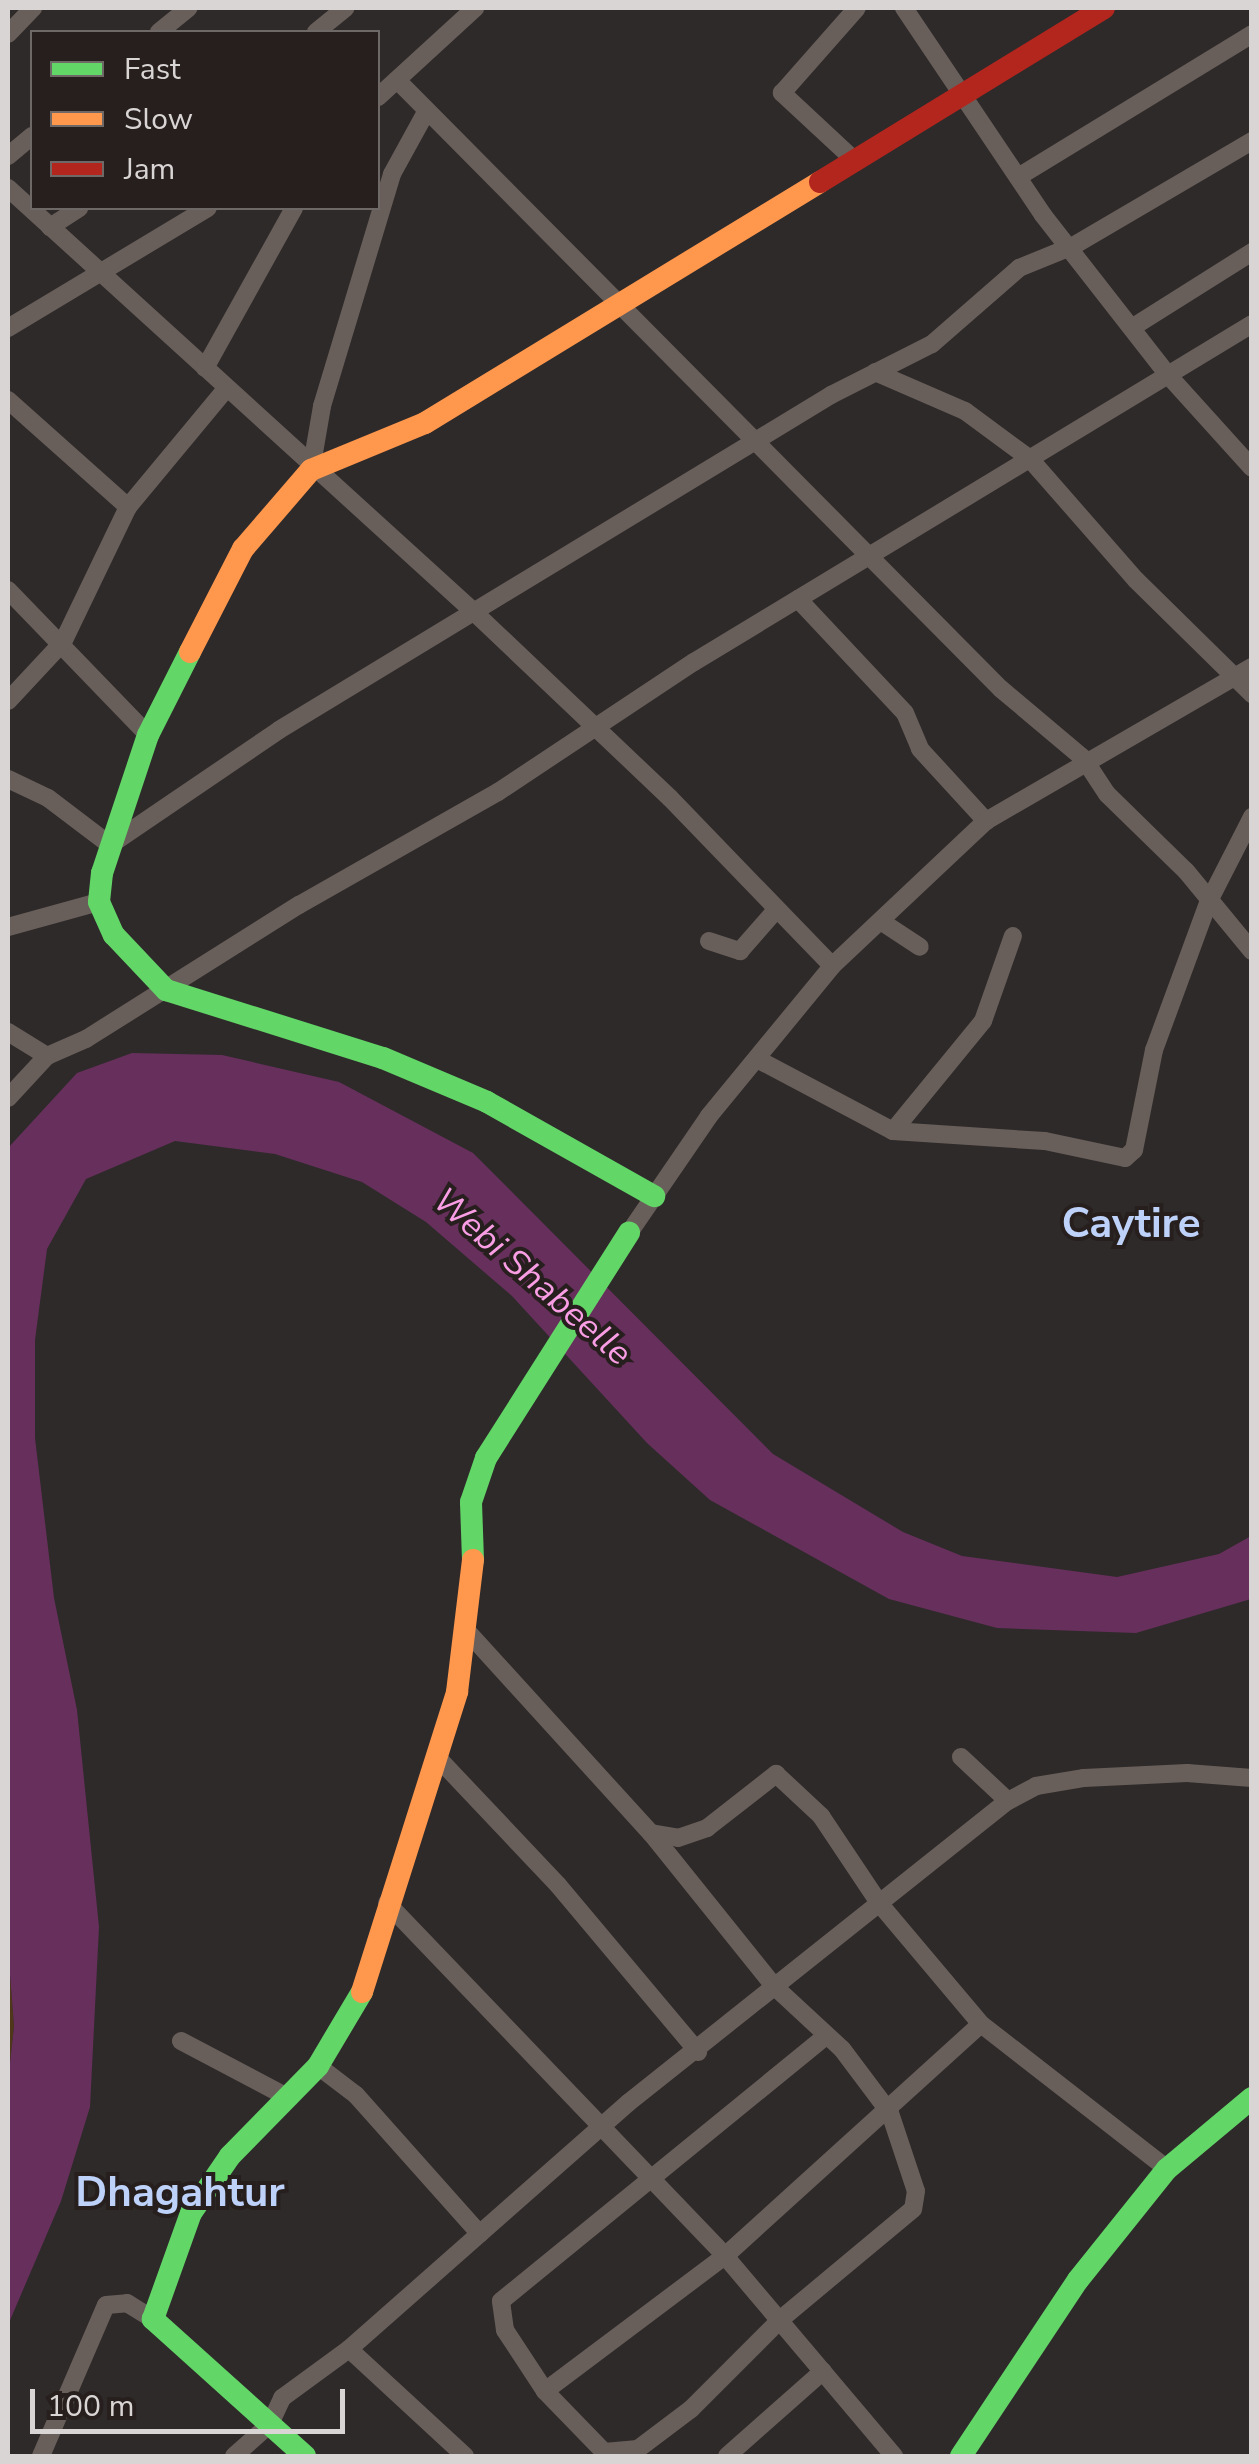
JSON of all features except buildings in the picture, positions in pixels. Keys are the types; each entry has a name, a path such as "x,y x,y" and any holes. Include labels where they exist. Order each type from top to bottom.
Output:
{"street":[{"path":"8,34 33,8"},
{"path":"162,30 189,8"},
{"path":"318,30 346,8"},
{"path":"380,95 475,8"},
{"path":"852,158 782,93 857,8"},
{"path":"654,1196 487,1102 400,1066 166,990 114,935 99,902 110,845 148,735 243,548 310,470 425,424 620,308 852,158 963,98 1104,8"},
{"path":"912,10 963,98 1018,177 1168,375 1252,468"},
{"path":"1018,177 1252,34"},
{"path":"397,80 425,114 483,164 620,308 868,556 1002,688 1084,759 1107,794 1186,871 1252,951"},
{"path":"310,470 322,406 392,174 425,114"},
{"path":"8,156 30,138"},
{"path":"110,845 280,730 754,440 932,344 1018,268 1073,246 1252,141"},
{"path":"8,188 30,208"},
{"path":"32,210 310,470 474,612 598,729 832,966"},
{"path":"50,226 76,210"},
{"path":"8,328 205,210"},
{"path":"204,368 293,210"},
{"path":"1134,328 1252,252"},
{"path":"8,1098 47,1056 166,990 598,729 798,599 1252,324"},
{"path":"875,372 965,411 1030,459 1234,681 1252,694"},
{"path":"8,701 63,642 128,507 225,390"},
{"path":"8,400 128,507"},
{"path":"8,590 63,642 148,735"},
{"path":"798,599 904,713 920,750 986,820"},
{"path":"153,2319 191,2214 230,2156 318,2066 362,1992 386,1903 437,1758 466,1630 471,1502 486,1458 535,1374 654,1196 832,966 986,820 1084,759 1234,681 1252,667"},
{"path":"8,779 48,798 110,845"},
{"path":"758,1059 893,1131 1046,1142 1126,1158 1134,1150 1154,1050 1208,902 1252,817"},
{"path":"8,927 99,902"},
{"path":"709,941 740,951 776,910"},
{"path":"882,922 920,948"},
{"path":"893,1131 983,1021 1013,936"},
{"path":"8,1032 47,1056"},
{"path":"466,1630 650,1833 775,1987 825,2037 842,2048 890,2112 916,2191 912,2210 780,2320 691,2409 638,2449 606,2454 545,2392 506,2330 501,2301 825,2037"},
{"path":"961,1756 1008,1801"},
{"path":"437,1758 558,1884 698,2052"},
{"path":"234,2456 270,2424 282,2398 349,2349 603,2127 1008,1801 1036,1786 1084,1778 1187,1772 1252,1778"},
{"path":"650,1833 678,1838 707,1828 776,1774 821,1816 879,1904 981,2024 1167,2169"},
{"path":"386,1903 725,2256 894,2456"},
{"path":"545,2392 725,2256 890,2112 981,2024"},
{"path":"182,2040 287,2098"},
{"path":"318,2066 356,2095 480,2234"},
{"path":"960,2456 1078,2280 1167,2169 1252,2098"},
{"path":"41,2456 106,2306 127,2303 153,2319 305,2456"},
{"path":"349,2349 465,2456"},
{"path":"727,2456 823,2371"}],"shaded area":[{"path":"8,1948 14,2026 8,2082"}],"water":[{"name":"Webi Shabeelle","path":"132,1053 222,1055 339,1082 473,1153 773,1454 903,1532 962,1556 1117,1577 1219,1554 1251,1536 1251,1599 1136,1633 997,1628 889,1599 710,1500 647,1443 512,1296 426,1222 362,1182 275,1154 175,1141 86,1179 47,1249 35,1340 35,1438 54,1598 77,1710 99,1927 90,2107 61,2201 8,2325 8,2082 14,2026 8,1948 8,1148 77,1073"}],"traffic: fast":[{"path":"190,652 148,735 102,873 99,902 114,935 166,990 383,1058 487,1102 654,1196"},
{"path":"473,1560 471,1502 486,1458 629,1233"},
{"path":"305,2456 153,2319 191,2213 230,2156 318,2066 362,1992"},
{"path":"961,2456 1078,2280 1167,2169 1252,2098"}],"traffic: slow":[{"path":"190,652 243,549 311,470 425,423 820,182"},
{"path":"362,1992 457,1692 473,1560"}],"traffic: jam":[{"path":"820,182 1104,8"}],"district":[{"name":"Caytire","path":"1131,1224"},
{"name":"Dhagahtur","path":"180,2193"}]}
